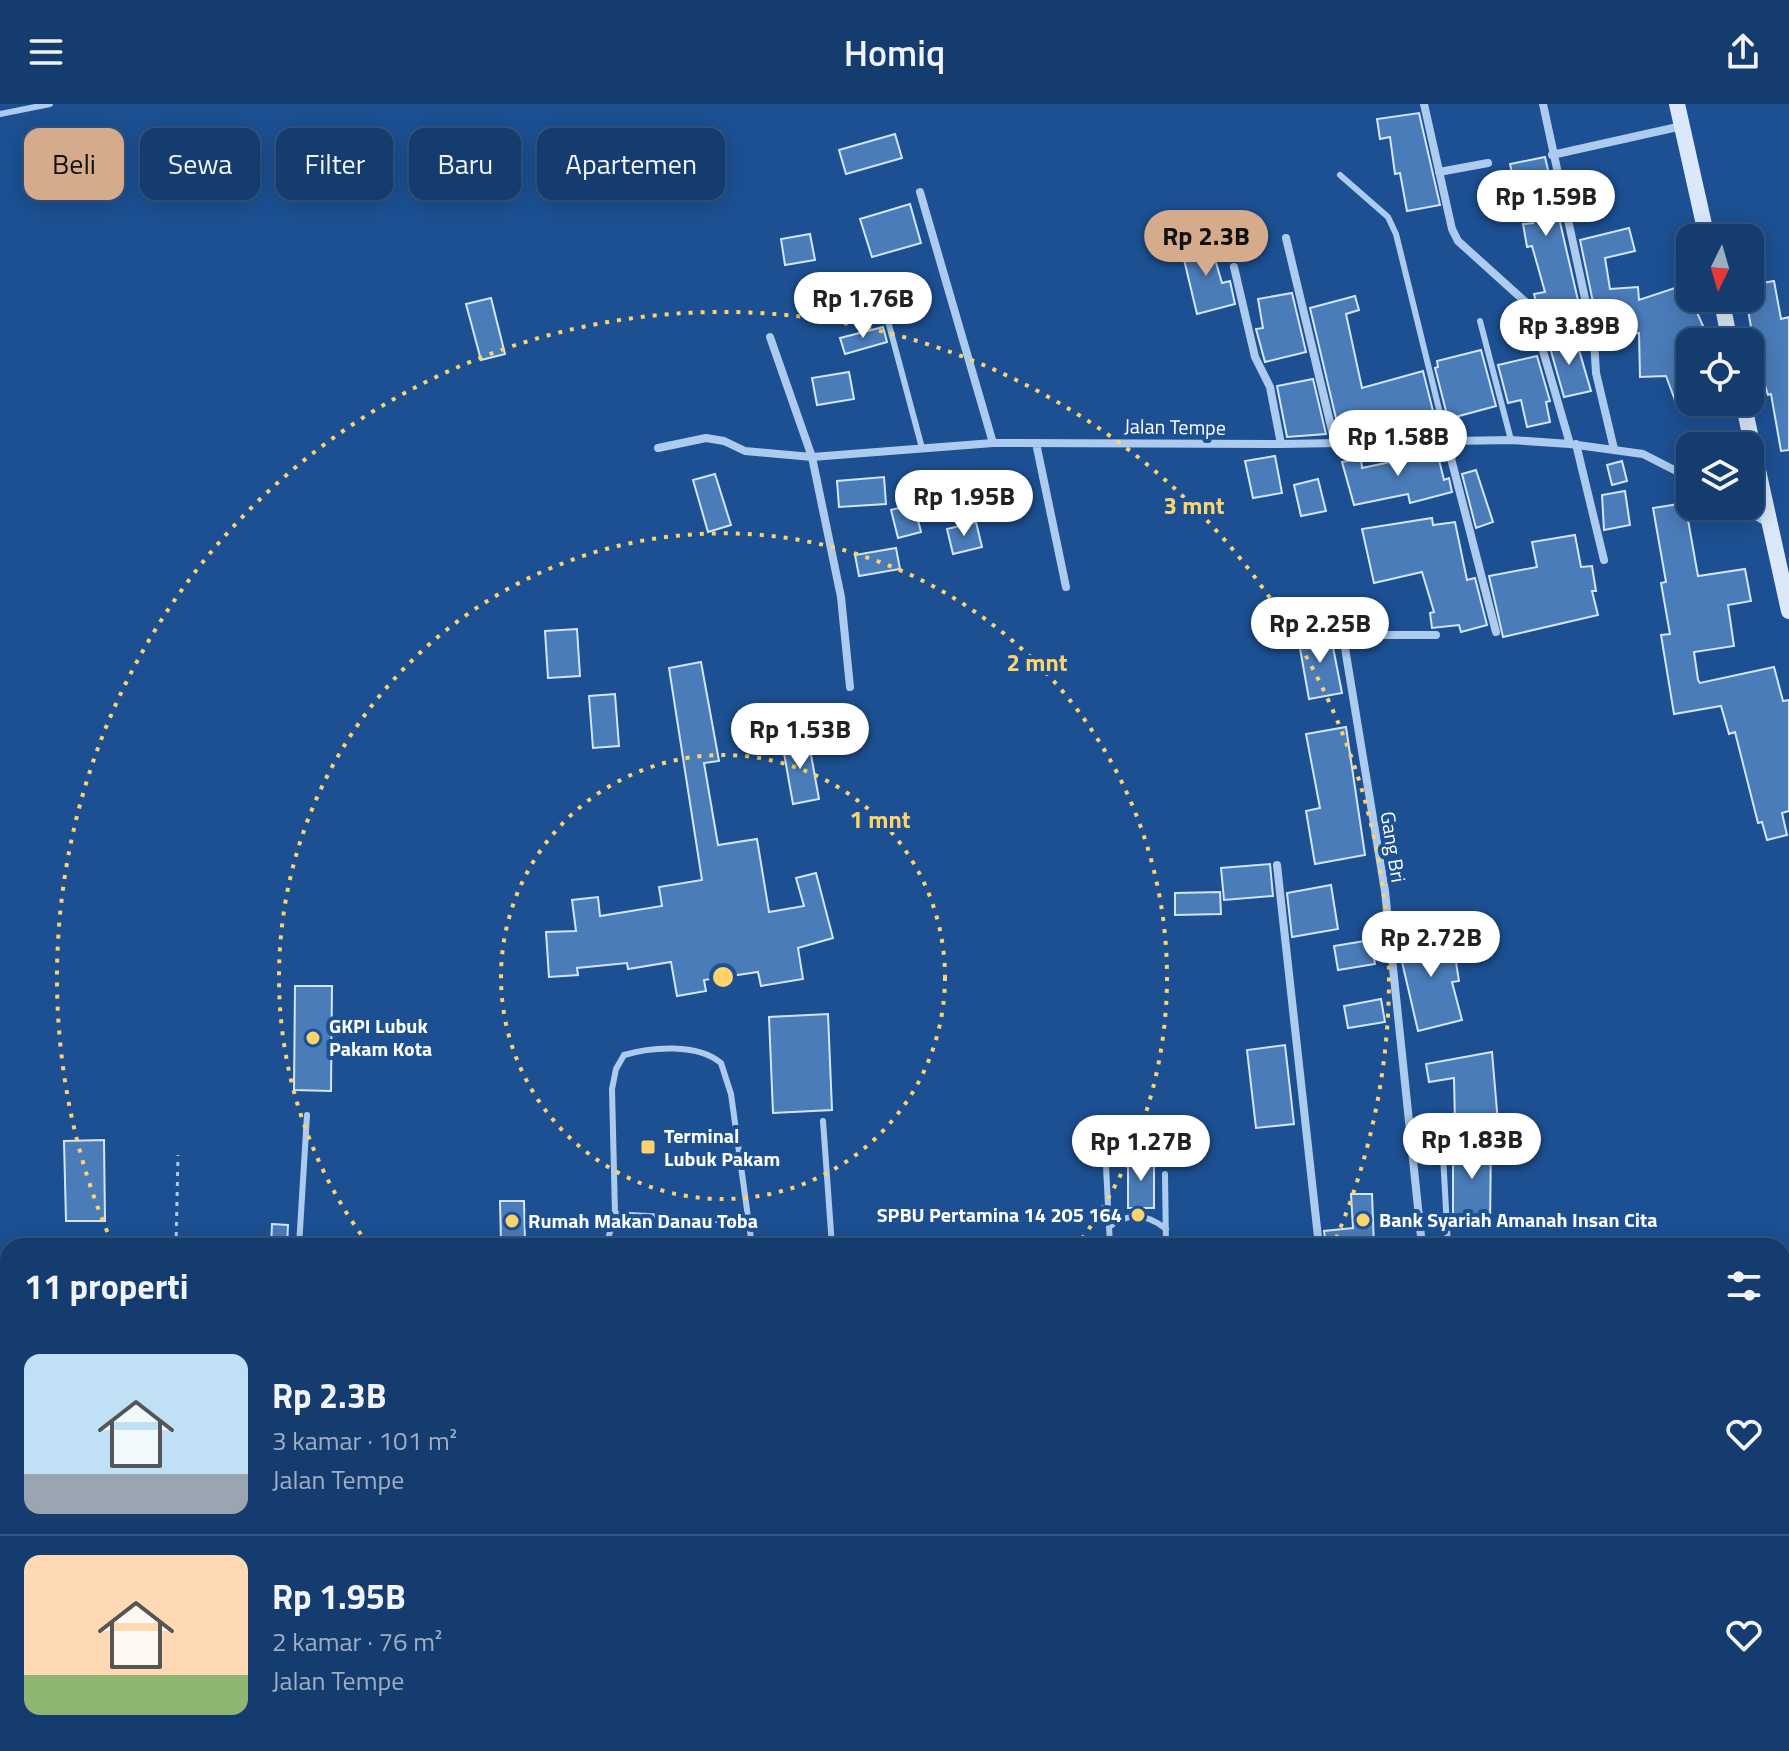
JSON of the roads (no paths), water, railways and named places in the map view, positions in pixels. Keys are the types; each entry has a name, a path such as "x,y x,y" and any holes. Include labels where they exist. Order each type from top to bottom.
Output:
{"street":[{"path":"1424,104 1458,241 1525,300 1535,319 1604,560"},
{"path":"1543,104 1614,449"},
{"path":"1677,104 1704,224"},
{"path":"1552,155 1682,126"},
{"path":"1439,172 1488,163"},
{"path":"920,192 993,443"},
{"path":"1286,238 1335,443"},
{"path":"1234,267 1255,357 1270,387 1281,444"},
{"path":"1535,319 1594,340"},
{"path":"770,337 812,457 841,597 850,687"},
{"path":"1746,416 1789,611"},
{"name":"Jalan Tempe","path":"658,448 716,438 745,451 812,457 993,443 1281,444 1511,440 1614,449 1661,460 1676,469"},
{"path":"1036,443 1066,587"},
{"path":"1447,443 1496,632"},
{"path":"1764,517 1768,519"},
{"name":"Gang Bri","path":"1421,1238 1385,891 1345,648 1353,635 1436,635"},
{"path":"1277,865 1318,1238"}],"lane":[{"path":"0,114 50,104"},
{"path":"1340,175 1388,217 1396,234 1447,443"},
{"path":"881,295 922,448"},
{"path":"1480,321 1511,440"},
{"path":"608,1238 615,1214 612,1089 616,1069 624,1055 662,1048 702,1053 721,1063 731,1094 751,1238"},
{"path":"299,1238 307,1115"},
{"path":"823,1121 831,1238"},
{"path":"1448,1238 1442,1137 1448,1130 1497,1129"},
{"path":"1106,1166 1110,1238"},
{"path":"1165,1174 1166,1238"},
{"path":"615,1214 748,1222"},
{"path":"1109,1227 1129,1216 1146,1217 1166,1229"}],"place":[{"name":"GKPI Lubuk Pakam Kota","path":"313,1038"},
{"name":"Terminal Lubuk Pakam","path":"648,1147"},
{"name":"SPBU Pertamina 14 205 164","path":"1138,1215"},
{"name":"Bank Syariah Amanah Insan Cita","path":"1363,1220"},
{"name":"Rumah Makan Danau Toba","path":"512,1221"}]}
